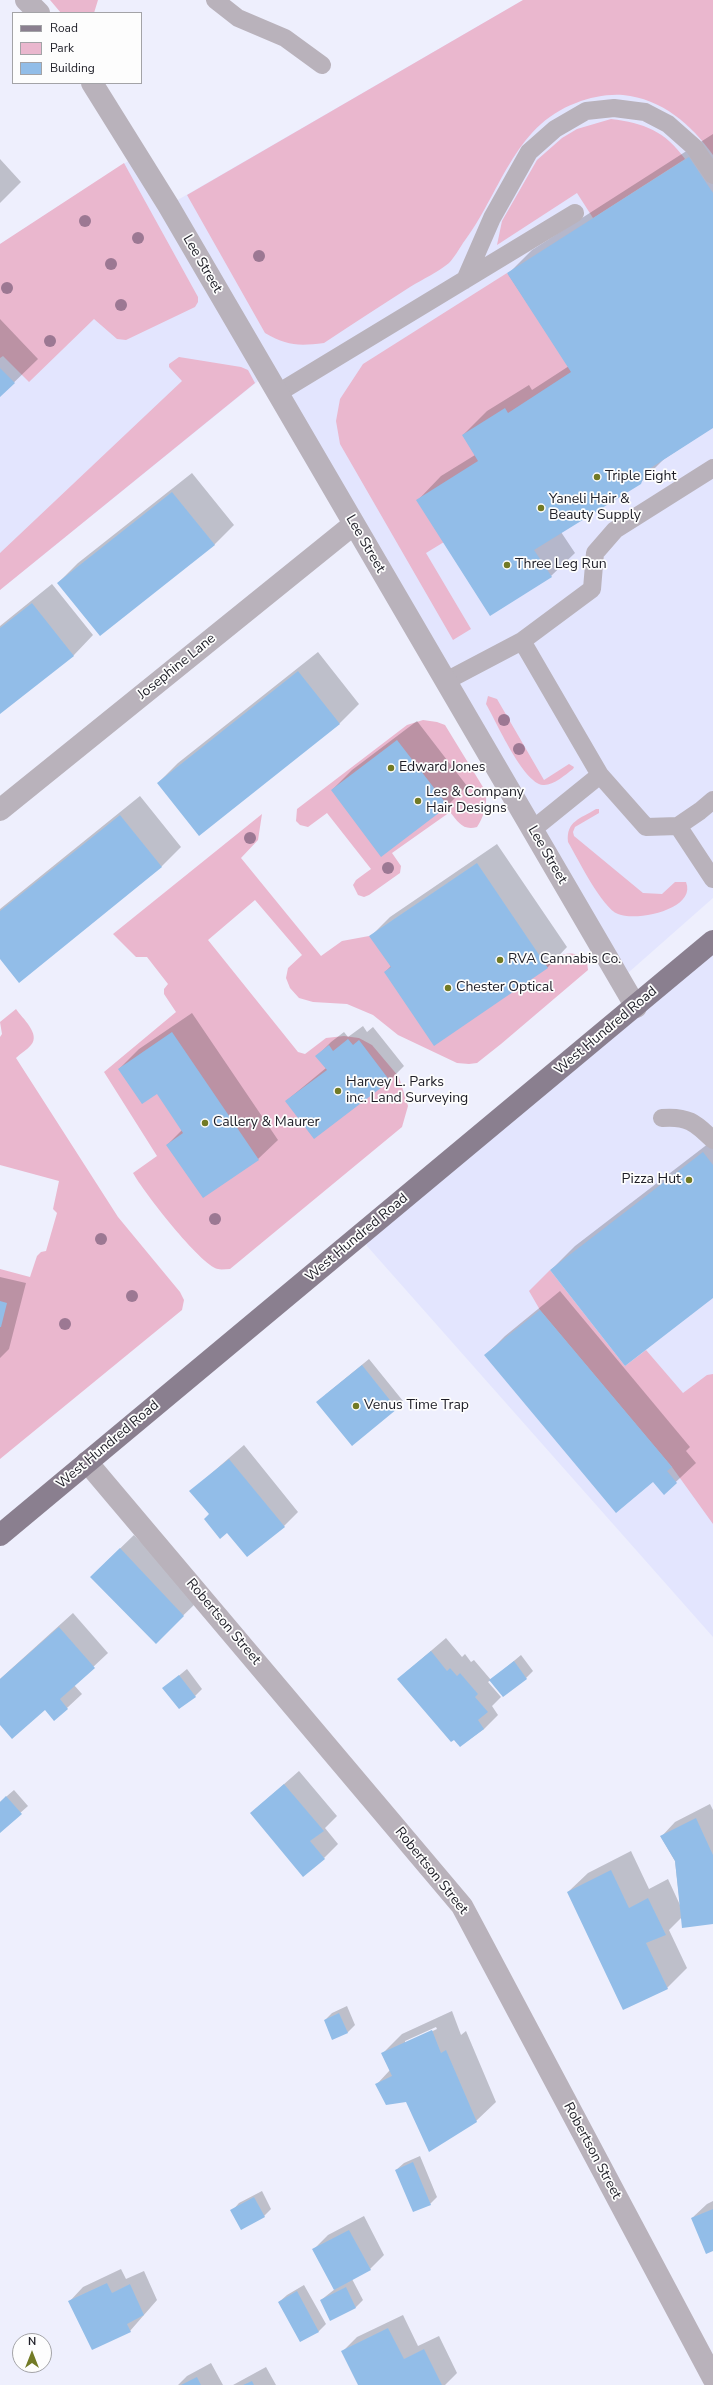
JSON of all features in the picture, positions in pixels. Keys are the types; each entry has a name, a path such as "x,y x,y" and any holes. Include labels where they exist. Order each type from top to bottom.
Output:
{"main road":[{"name":"West Hundred Road","path":"0,1535 636,1007 713,941"}],"street":[{"path":"26,0 38,12"},
{"name":"Lee Street","path":"93,84 168,205 636,1007"},
{"name":"Josephine Lane","path":"0,810 354,524"},
{"name":"Robertson Street","path":"87,1462 462,1906 713,2378"}],"lane":[{"path":"215,0 238,18 285,38 322,65"},
{"path":"465,280 492,218 529,152 555,129 586,111 614,108 645,112 668,124 694,147 713,175"},
{"path":"278,393 575,213"},
{"path":"446,682 522,641 592,589 595,554 615,530 713,468"},
{"path":"522,641 600,775 646,827 678,826 713,800"},
{"path":"532,830 600,775"},
{"path":"678,826 713,878"},
{"path":"662,1118 679,1117 686,1119 697,1124 713,1140"}],"shaded area":[{"path":"523,0 713,61 713,898 620,980 169,205"},
{"path":"136,156 263,377 0,590 0,244"},
{"path":"713,944 713,1637 367,1246 365,1240"}],"green space":[{"path":"50,0 98,0 94,12 60,12"},
{"path":"523,0 713,0 713,155 685,123 663,108 637,97 623,95 599,96 576,103 555,114 537,128 522,145 476,224 453,259 445,266 324,343 300,345 287,343 265,333 187,195"},
{"path":"611,119 634,123 653,130 670,142 685,159 593,218 577,193 497,245 502,221 537,160 562,138 577,129"},
{"path":"124,163 198,297 198,302 195,307 126,340 117,339 94,319 29,382 3,356 0,358 0,244"},
{"path":"507,273 599,370 444,542 426,553 471,629 453,640 340,444 336,421 340,399 363,364"},
{"path":"179,357 241,367 248,370 255,383 0,590 0,553 182,381 169,367 169,364"},
{"path":"488,696 497,699 544,780 569,764 574,767 573,769 559,780 551,784 543,785 535,782 519,763 503,737 486,704"},
{"path":"423,720 445,725 486,792 486,802 482,819 477,827 468,828 461,825 450,812 392,853 401,866 400,873 369,895 364,897 358,895 353,885 356,880 371,869 327,813 308,827 300,825 296,821 297,809 407,725"},
{"path":"596,809 599,809 599,813 575,827 573,832 574,836 643,893 662,894 675,882 686,882 687,891 683,900 663,911 651,915 638,916 618,914 605,903 584,871 568,842 569,829 575,821"},
{"path":"262,814 258,840 241,858 321,956 342,941 369,936 543,966 565,954 576,954 587,962 588,970 477,1063 457,1063 398,1035 373,1015 347,1004 313,1002 299,998 290,988 286,978 288,968 302,955 255,900 208,940 298,1052 305,1054 326,1038 344,1036 359,1038 372,1045 399,1077 408,1106 402,1127 230,1269 218,1269 199,1255 186,1242 148,1195 133,1173 157,1156 104,1072 176,1012 164,994 164,989 168,984 147,957 136,957 113,934"},
{"path":"16,1009 30,1026 34,1036 31,1045 16,1058 118,1217 180,1292 184,1300 182,1310 0,1459 0,1269 30,1277 37,1256 41,1252 46,1251 57,1213 53,1209 59,1181 0,1165 0,1037 2,1034 0,1022"},
{"path":"550,1270 625,1366 646,1350 683,1393 707,1375 713,1374 713,1524 672,1467 540,1310 529,1291"}],"building":[{"path":"689,157 713,193 713,428 646,471 641,484 534,550 552,577 490,616 416,500 478,461 462,435 505,408 508,413 571,372 507,273"},
{"path":"0,368 15,383 0,397"},
{"path":"172,492 215,545 100,636 57,583"},
{"path":"32,603 74,656 0,714 0,628"},
{"path":"298,671 340,724 199,836 157,783"},
{"path":"397,740 448,806 381,857 331,790"},
{"path":"120,815 162,867 19,983 0,959 0,911"},
{"path":"477,863 548,968 434,1046 384,972 391,967 369,936"},
{"name":"Callery & Maurer","path":"172,1032 259,1160 203,1198 166,1145 183,1133 157,1094 142,1104 118,1069"},
{"name":"Harvey L. Parks inc. Land Surveying","path":"348,1039 353,1045 359,1040 390,1081 314,1139 285,1101 327,1070 315,1056 329,1045 333,1051"},
{"path":"703,1152 713,1165 713,1298 625,1366 550,1270"},
{"path":"0,1301 7,1303 1,1327 0,1327"},
{"path":"540,1310 672,1467 667,1471 677,1483 664,1495 653,1482 616,1513 484,1355"},
{"name":"Venus Time Trap","path":"362,1365 397,1409 352,1446 316,1402"},
{"path":"229,1459 285,1527 247,1557 227,1533 220,1539 204,1519 209,1514 189,1491"},
{"path":"120,1548 184,1616 156,1644 90,1577"},
{"path":"59,1627 95,1668 60,1699 68,1709 54,1721 45,1710 12,1739 0,1725 0,1679"},
{"path":"431,1651 447,1671 450,1668 457,1676 460,1673 478,1694 475,1697 488,1712 478,1720 484,1729 460,1747 454,1740 451,1742 397,1679"},
{"path":"514,1661 527,1679 503,1697 489,1680"},
{"path":"179,1675 196,1697 179,1709 162,1688"},
{"path":"284,1784 324,1831 310,1841 325,1859 303,1877 250,1813"},
{"path":"6,1796 22,1814 0,1833 0,1802"},
{"path":"696,1818 713,1855 713,1924 682,1928 675,1861 660,1836"},
{"path":"611,1870 629,1908 648,1898 666,1935 646,1943 668,1989 623,2010 567,1892"},
{"path":"339,2013 348,2033 332,2040 324,2020"},
{"path":"432,2030 441,2053 446,2050 477,2122 429,2152 406,2102 386,2105 375,2084 392,2076 381,2053"},
{"path":"413,2162 431,2205 413,2212 395,2170"},
{"path":"254,2197 265,2217 241,2230 230,2210"},
{"path":"713,2209 713,2251 706,2254 691,2218"},
{"path":"349,2230 371,2270 334,2290 312,2249"},
{"path":"107,2283 112,2293 130,2284 144,2315 127,2324 131,2332 92,2350 68,2301"},
{"path":"346,2287 356,2308 330,2321 320,2300"},
{"path":"297,2291 319,2332 300,2342 278,2302"},
{"path":"388,2328 404,2359 424,2349 442,2385 358,2385 341,2351"},
{"path":"197,2377 201,2385 181,2385"},
{"path":"252,2381 254,2385 243,2385"}],"place":[{"name":"Triple Eight","path":"597,477"},
{"name":"Yaneli Hair & Beauty Supply","path":"541,508"},
{"name":"Three Leg Run","path":"507,565"},
{"name":"Edward Jones","path":"391,768"},
{"name":"Les & Company Hair Designs","path":"418,801"},
{"name":"RVA Cannabis Co.","path":"500,960"},
{"name":"Chester Optical","path":"448,988"},
{"name":"Harvey L. Parks inc. Land Surveying","path":"338,1091"},
{"name":"Callery & Maurer","path":"205,1123"},
{"name":"Pizza Hut","path":"689,1180"},
{"name":"Venus Time Trap","path":"356,1406"}]}
